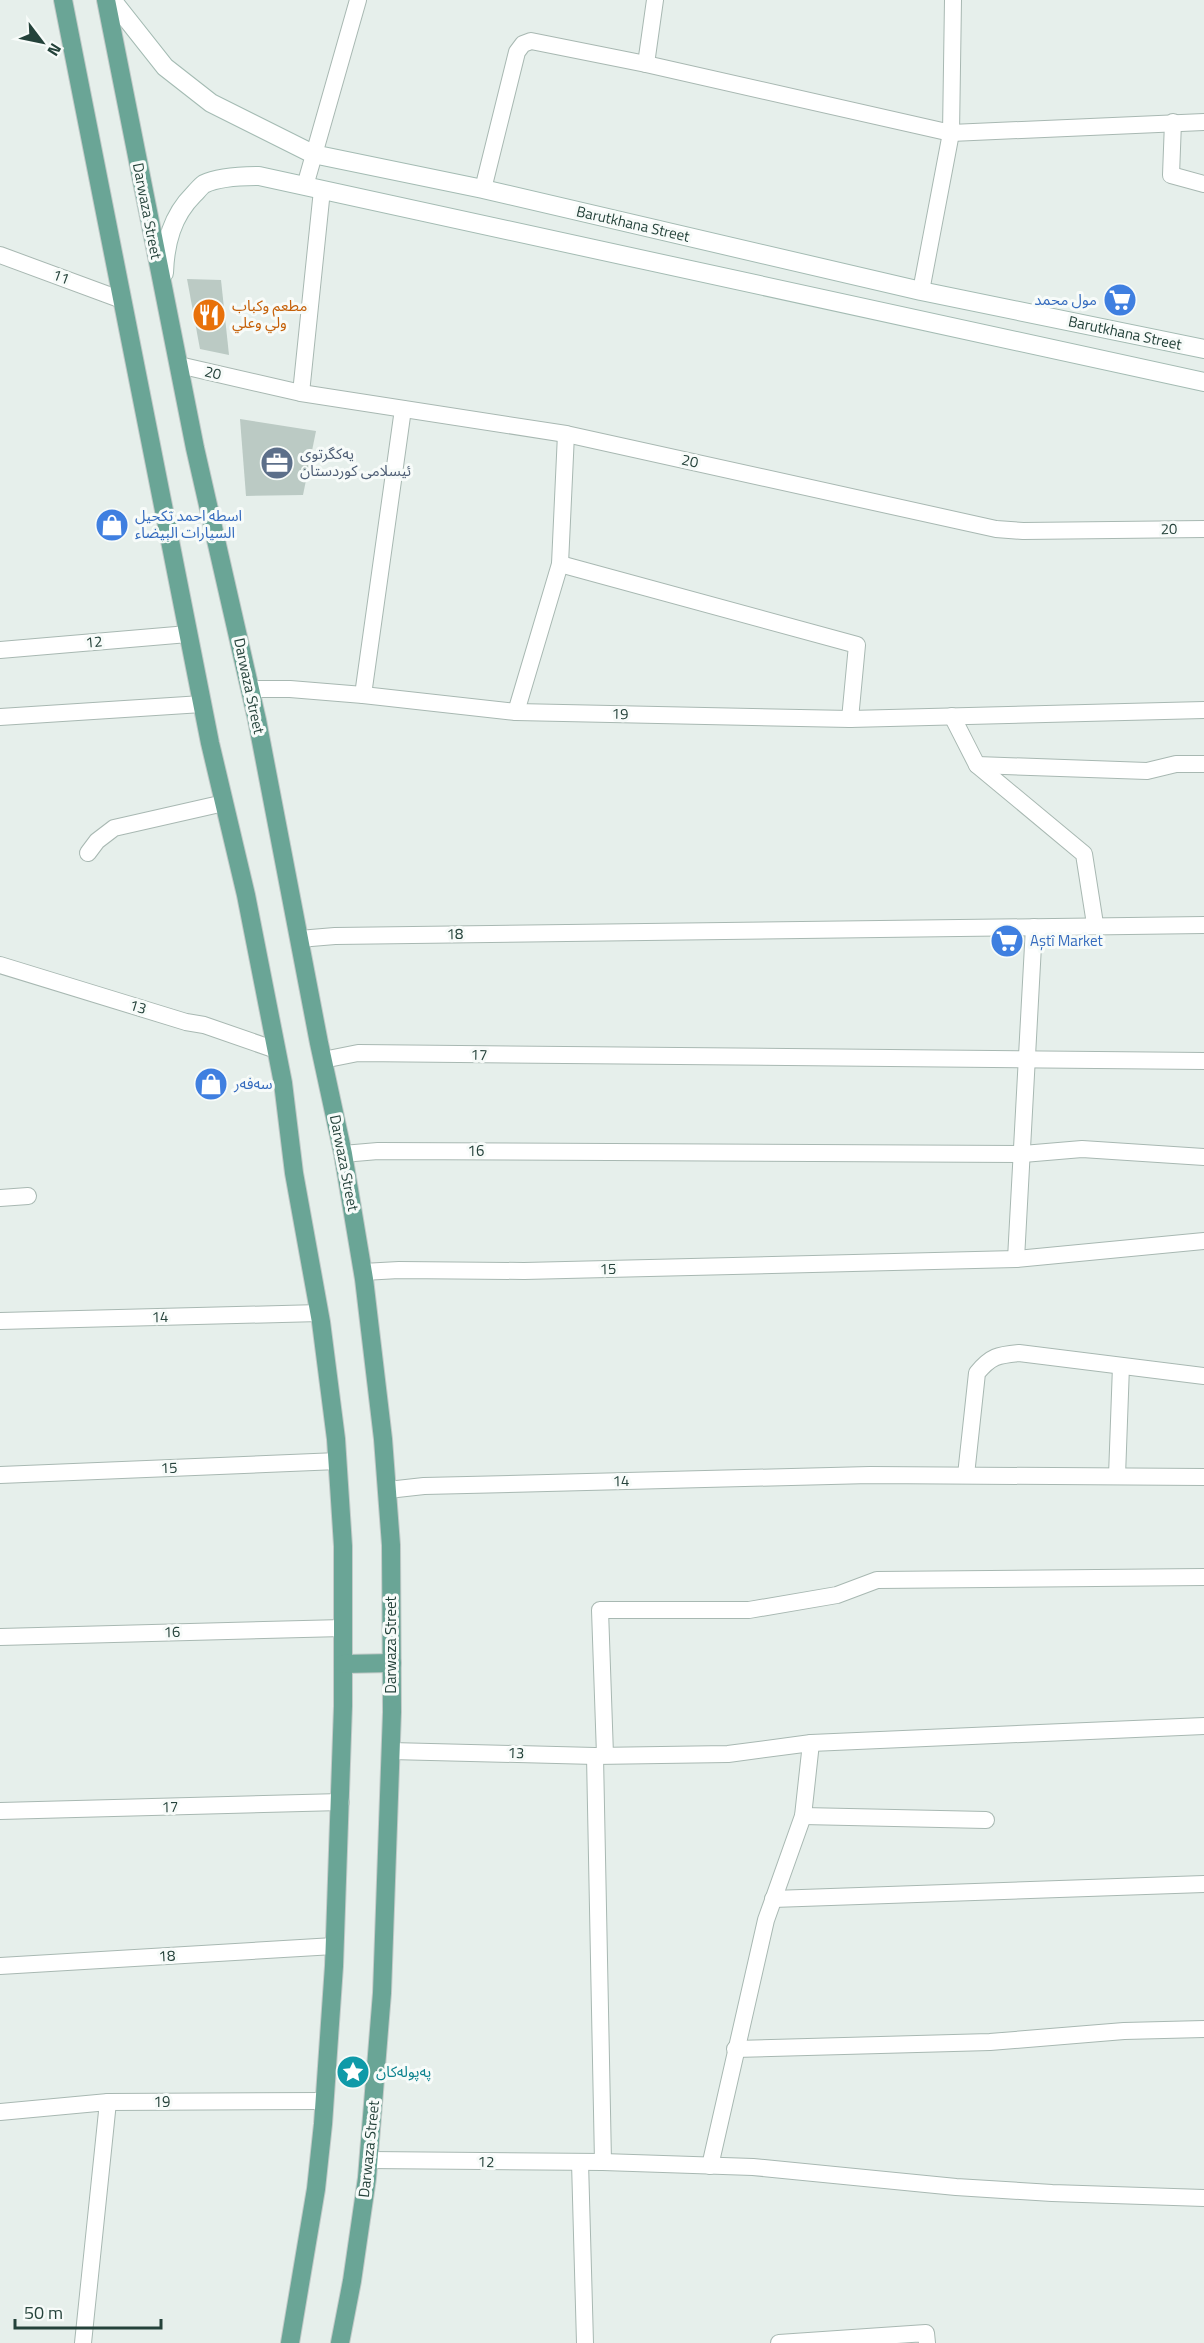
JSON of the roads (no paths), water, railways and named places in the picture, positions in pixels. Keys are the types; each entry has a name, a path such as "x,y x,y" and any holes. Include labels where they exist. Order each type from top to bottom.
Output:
{"main road":[{"path":"63,0 202,704 246,895 283,1083 294,1173 320,1313 338,1461 342,1524 343,1664 341,1802 334,1946 325,2101 316,2189 290,2343"},
{"name":"Darwaza Street","path":"106,0 178,365 250,689 343,1154 363,1272 388,1490 392,1663 391,1751 382,1982 362,2224 340,2343"},
{"name":"Barutkhana Street","path":"112,0 165,67 211,103 313,154 483,189 921,291 1204,350"},
{"name":"Barutkhana Street","path":"163,287 165,250 172,224 186,201 205,184 238,176 259,176 1204,382"},
{"path":"343,1664 392,1663"}],"street":[{"path":"301,393 313,154 358,0"},
{"path":"646,64 655,0"},
{"path":"921,291 951,133 953,0"},
{"path":"483,189 517,52 523,44 531,41 646,64 951,133 1204,122"},
{"path":"1173,122 1171,175 1204,184"},
{"name":"11","path":"0,255 122,300"},
{"name":"20","path":"178,365 301,393 566,434 996,529 1023,531 1204,529"},
{"path":"363,695 403,409"},
{"path":"516,712 560,564 566,434"},
{"path":"560,564 857,645 850,719"},
{"name":"12","path":"0,650 188,634"},
{"name":"19","path":"250,689 290,689 363,695 516,712 850,719 1204,710"},
{"path":"0,717 202,704"},
{"path":"952,716 977,765 1084,854 1095,924"},
{"path":"977,765 1147,771 1176,764 1204,764"},
{"path":"88,853 97,841 114,828 224,803"},
{"name":"18","path":"299,939 335,936 1034,927 1095,924 1204,925"},
{"path":"1016,1259 1029,1060 1034,927"},
{"name":"13","path":"0,965 186,1022 204,1025 276,1050"},
{"name":"17","path":"323,1060 358,1053 1204,1061"},
{"name":"16","path":"343,1154 378,1151 1023,1154 1082,1149 1204,1157"},
{"path":"0,1198 28,1196"},
{"name":"15","path":"363,1272 399,1269 524,1271 1016,1259 1204,1241"},
{"name":"14","path":"0,1321 320,1313"},
{"path":"966,1475 977,1373 986,1362 997,1355 1019,1353 1204,1376"},
{"path":"1117,1476 1121,1366"},
{"name":"15","path":"0,1475 338,1461"},
{"name":"14","path":"388,1490 424,1486 966,1475 1204,1477"},
{"path":"603,2162 600,1610 749,1610 837,1595 877,1580 1204,1577"},
{"name":"16","path":"0,1636 343,1628"},
{"name":"13","path":"391,1751 600,1755 728,1754 811,1743 1204,1726"},
{"path":"710,2166 766,1920 803,1816 811,1743"},
{"name":"17","path":"0,1811 341,1802"},
{"path":"803,1816 986,1820"},
{"path":"773,1899 1204,1884"},
{"name":"18","path":"0,1966 334,1946"},
{"path":"735,2049 990,2042 1124,2031 1204,2029"},
{"name":"19","path":"0,2112 108,2102 325,2101"},
{"path":"83,2343 108,2102"},
{"name":"12","path":"369,2160 603,2162 753,2167 967,2187 1204,2198"},
{"path":"580,2162 585,2343"},
{"path":"779,2343 926,2333 927,2343"}],"place":[{"name":"مول محمد","path":"1120,300"},
{"name":"مطعم وكباب ولي وعلي","path":"209,315"},
{"name":"یەکگرتوی ئیسلامی کوردستان","path":"277,463"},
{"name":"اسطه احمد تكحيل السيارات البيضاء","path":"112,525"},
{"name":"Aştî Market","path":"1007,941"},
{"name":"سەفەر","path":"211,1084"},
{"name":"پەپولەکان","path":"353,2072"}]}
